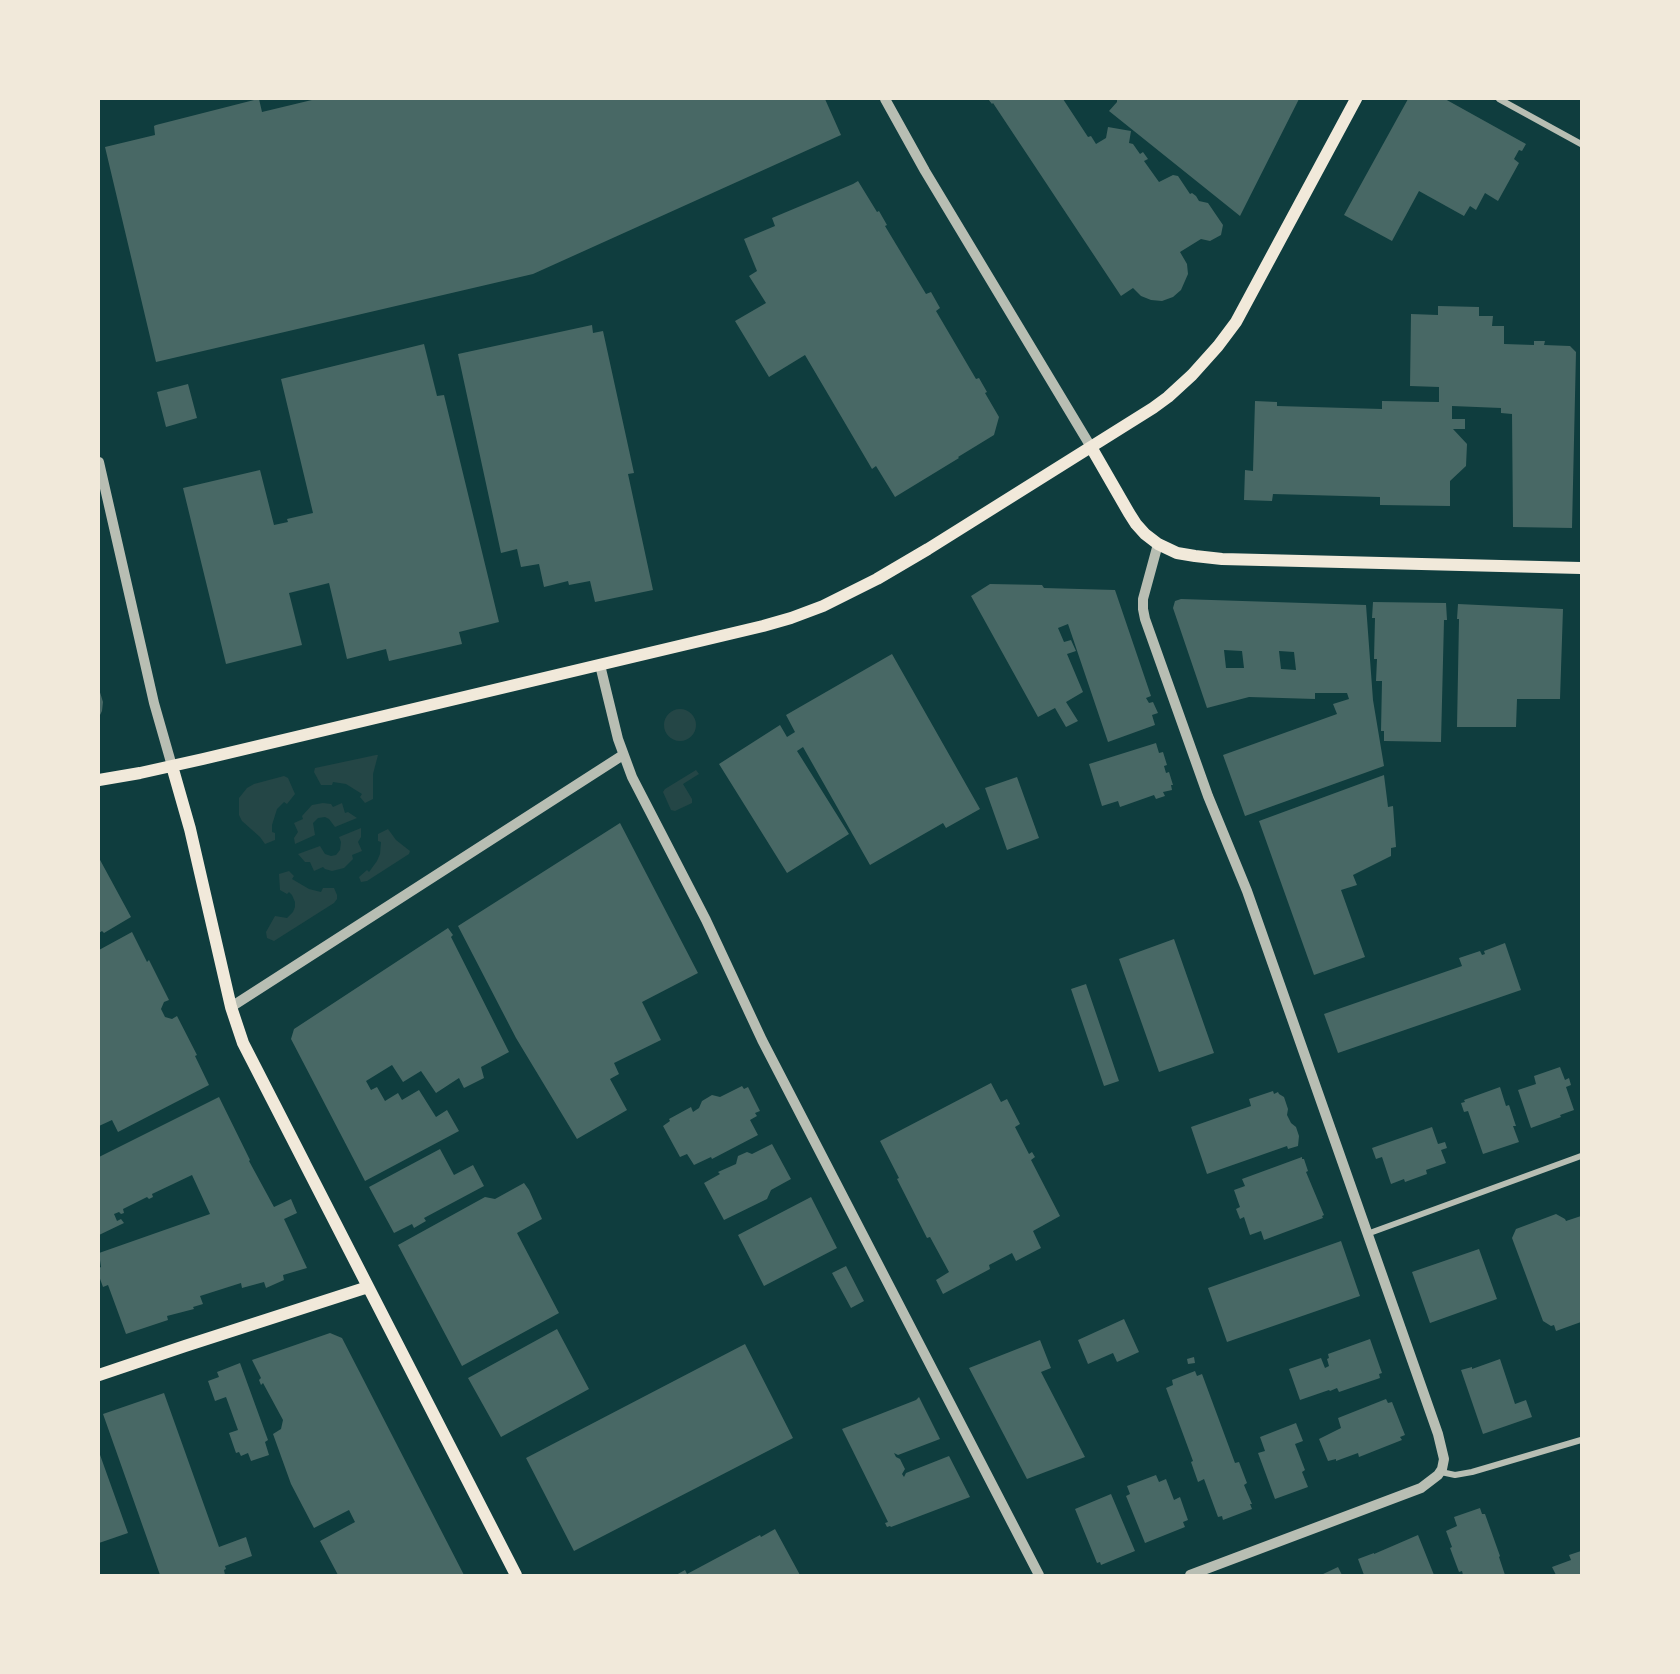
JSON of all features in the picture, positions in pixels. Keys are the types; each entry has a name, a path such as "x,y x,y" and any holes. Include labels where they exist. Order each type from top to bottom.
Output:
{"main road":[{"path":"99,780 172,766 777,622 830,603 878,579 1168,397 1192,375 1224,338 1241,313 1356,99"},
{"path":"1091,447 1132,518 1145,534 1170,551 1186,555 1222,559 1581,568"},
{"path":"172,766 190,829 231,1007 250,1059 516,1575"},
{"path":"99,1375 368,1287"}],"street":[{"path":"885,99 925,171 1091,447"},
{"path":"1499,99 1581,144"},
{"path":"99,462 157,714 172,766"},
{"path":"1158,544 1143,599 1145,619 1208,796 1246,891 1442,1446 1444,1459 1440,1472 1427,1484 1407,1494 1190,1575"},
{"path":"600,665 623,755 640,795 706,920 762,1040 1039,1575"},
{"path":"231,1007 623,755"},
{"path":"1367,1234 1581,1156"},
{"path":"1440,1472 1460,1475 1581,1440"}],"shaded area":[{"path":"680,709 691,714 696,725 691,736 680,741 669,736 664,725 669,714"},
{"path":"378,755 373,774 373,799 365,803 360,797 362,794 346,784 333,782 332,785 321,785 314,772 315,768"},
{"path":"696,770 699,774 683,784 692,803 675,811 671,810 663,792"},
{"path":"284,776 288,778 295,794 287,804 284,802 277,809 272,825 275,840 265,844 242,821 239,815 239,798 247,788 254,784"},
{"path":"342,803 345,813 348,812 357,818 335,827 329,819 318,818 313,823 315,835 295,844 294,838 298,832 294,823 303,819 302,816 312,805 331,804 333,807"},
{"path":"361,828 361,837 358,842 362,851 352,855 353,859 344,868 332,871 323,867 314,871 310,862 305,862 298,854 320,846 325,854 336,855 340,850 339,837"},
{"path":"388,829 396,840 410,851 409,854 367,881 361,882 359,877 367,870 369,872 380,854 381,842 378,841 378,834"},
{"path":"289,871 294,876 292,879 309,889 321,892 323,888 334,888 337,899 274,941 267,938 266,932 275,916 287,918 295,907 292,895 280,890 279,874"}],"building":[{"path":"259,99 262,112 316,99 825,99 841,135 533,274 156,362 105,147 155,135 154,126 156,125"},
{"path":"988,99 1063,99 1088,137 1091,136 1096,144 1106,138 1108,127 1131,131 1129,143 1133,144 1140,154 1143,152 1148,159 1144,161 1159,182 1173,175 1178,176 1190,194 1196,196 1199,201 1208,203 1223,225 1221,235 1210,241 1201,239 1180,252 1187,264 1188,274 1181,290 1173,297 1162,301 1141,296 1133,288 1121,296 993,103"},
{"path":"1117,99 1299,99 1240,216 1109,111"},
{"path":"1408,99 1445,99 1526,144 1514,159 1519,163 1498,201 1485,193 1476,210 1470,206 1464,216 1419,191 1392,241 1344,215"},
{"path":"858,181 877,212 879,211 887,225 885,226 926,294 931,292 940,308 936,311 976,379 979,378 999,417 994,435 895,497 876,466 872,469 805,355 769,377 735,321 766,303 749,276 757,271 744,239 775,226 772,218"},
{"path":"1438,306 1479,307 1479,316 1493,316 1492,326 1504,326 1504,344 1534,345 1534,341 1545,341 1544,345 1570,346 1576,352 1572,528 1513,527 1512,414 1501,413 1501,408 1452,406 1452,419 1465,419 1465,429 1453,429 1467,444 1466,466 1450,481 1450,506 1380,505 1380,497 1273,494 1272,501 1244,500 1245,470 1253,471 1255,401 1277,402 1277,406 1382,409 1382,401 1439,402 1439,387 1410,386 1411,314 1438,315"},
{"path":"592,325 593,333 603,331 634,473 628,474 653,590 595,602 590,581 569,585 568,581 544,587 539,564 521,567 517,549 501,553 458,354"},
{"path":"424,344 437,396 444,395 499,622 459,632 462,644 389,661 386,649 347,659 329,583 289,593 302,645 226,664 183,488 260,470 274,525 288,522 287,519 313,513 281,379"},
{"path":"188,384 197,418 166,427 157,392"},
{"path":"990,584 1115,590 1151,696 1146,698 1149,703 1153,702 1158,713 1152,715 1155,725 1108,742 1068,624 1058,628 1064,642 1071,640 1076,651 1067,654 1083,692 1066,702 1078,721 1066,727 1055,708 1038,717 971,596"},
{"path":"1181,599 1366,605 1373,700 1384,766 1245,816 1223,755 1337,714 1333,704 1349,699 1347,693 1315,693 1315,699 1249,697 1207,708 1173,608 1175,601","holes":["1224,650 1242,651 1244,668 1226,668","1279,651 1294,652 1296,670 1281,669"]},
{"path":"1373,602 1446,603 1441,742 1384,741 1384,731 1381,731 1382,681 1376,681 1377,659 1374,659"},
{"path":"1458,604 1563,609 1560,699 1517,699 1516,727 1457,727"},
{"path":"892,654 980,809 946,828 943,823 870,865 803,747 797,751 849,834 787,873 719,764 780,725 787,737 795,732 786,715"},
{"path":"99,689 103,702 99,717"},
{"path":"1156,743 1159,753 1163,752 1167,765 1164,766 1166,773 1169,772 1173,785 1171,785 1172,790 1163,792 1165,796 1156,799 1154,795 1120,807 1118,801 1102,806 1089,764"},
{"path":"1384,775 1388,807 1393,806 1396,847 1391,848 1391,856 1353,875 1357,885 1341,890 1365,957 1314,975 1259,821"},
{"path":"1017,777 1039,838 1007,850 985,788"},
{"path":"620,823 698,973 642,1002 661,1040 614,1063 619,1074 610,1079 627,1110 577,1139 516,1038 458,926"},
{"path":"99,858 131,917 104,933 102,931 99,933"},
{"path":"448,928 509,1052 481,1067 484,1078 464,1088 459,1078 436,1093 421,1071 403,1082 392,1065 366,1081 371,1090 377,1087 385,1101 398,1093 402,1100 419,1090 436,1117 447,1110 459,1131 365,1181 291,1039 294,1029"},
{"path":"132,932 169,1000 164,1002 161,1009 165,1017 172,1019 177,1016 209,1085 118,1132 112,1120 99,1126 99,950"},
{"path":"1174,939 1214,1053 1159,1072 1119,959"},
{"path":"1505,943 1521,990 1338,1053 1324,1014 1462,966 1459,958 1480,951 1482,955 1485,954 1484,951"},
{"path":"1086,984 1119,1081 1104,1086 1071,989"},
{"path":"1560,1067 1565,1080 1569,1078 1571,1085 1566,1087 1574,1110 1531,1128 1518,1090 1536,1084 1534,1076"},
{"path":"991,1083 1001,1102 1007,1099 1020,1124 1015,1127 1029,1154 1032,1152 1035,1157 1031,1160 1060,1216 1033,1231 1041,1248 1016,1261 1012,1253 989,1265 990,1269 943,1294 936,1280 949,1272 930,1237 927,1238 880,1141"},
{"path":"742,1086 744,1089 748,1087 760,1111 755,1113 757,1116 750,1120 758,1135 712,1159 711,1157 694,1165 687,1154 680,1157 663,1126 670,1121 669,1119 691,1107 693,1112 699,1108 702,1101 712,1095 720,1097"},
{"path":"1500,1087 1506,1106 1509,1105 1519,1142 1483,1154 1468,1111 1464,1112 1461,1103"},
{"path":"1273,1091 1274,1094 1278,1092 1284,1097 1288,1109 1287,1115 1296,1127 1299,1136 1298,1146 1288,1149 1287,1146 1207,1174 1191,1127 1251,1106 1249,1099"},
{"path":"219,1097 274,1207 291,1199 297,1213 284,1219 307,1268 283,1275 284,1280 266,1288 264,1282 242,1288 241,1283 200,1296 203,1304 193,1307 194,1309 167,1316 168,1320 126,1334 108,1285 103,1287 99,1276 101,1267 99,1253 210,1214 192,1175 152,1194 153,1197 149,1199 147,1197 123,1209 124,1213 114,1214 117,1221 121,1219 124,1223 99,1235 99,1157"},
{"path":"1432,1127 1438,1144 1445,1142 1447,1148 1441,1150 1446,1163 1426,1170 1427,1174 1405,1182 1404,1179 1391,1184 1382,1157 1376,1159 1372,1148"},
{"path":"772,1144 791,1179 771,1190 767,1199 724,1220 704,1183 720,1174 718,1172 736,1164 738,1156 747,1152 752,1154"},
{"path":"440,1149 454,1175 473,1165 484,1186 424,1218 426,1221 414,1228 412,1224 394,1233 369,1187"},
{"path":"1302,1157 1324,1215 1323,1218 1264,1240 1261,1231 1250,1235 1244,1217 1240,1219 1236,1209 1240,1207 1234,1190 1245,1186 1242,1179"},
{"path":"524,1183 542,1219 517,1233 559,1313 462,1366 398,1245 485,1197 495,1199"},
{"path":"811,1197 837,1248 764,1286 738,1235"},
{"path":"1556,1214 1566,1221 1581,1216 1581,1322 1556,1331 1554,1325 1551,1326 1543,1321 1512,1238 1516,1229"},
{"path":"1341,1241 1360,1296 1227,1342 1208,1288"},
{"path":"1479,1249 1497,1299 1430,1323 1412,1272"},
{"path":"846,1266 864,1301 851,1308 832,1273"},
{"path":"1124,1319 1139,1352 1117,1362 1113,1353 1088,1364 1078,1340"},
{"path":"557,1329 589,1389 501,1437 468,1378"},
{"path":"330,1333 342,1338 464,1575 338,1575 320,1541 355,1522 349,1510 314,1528 291,1484 273,1434 281,1429 283,1420 263,1383 261,1385 259,1380 261,1378 252,1360"},
{"path":"1370,1339 1382,1373 1379,1374 1380,1378 1339,1392 1337,1388 1300,1400 1289,1369 1321,1358 1325,1368 1329,1366 1328,1354"},
{"path":"1040,1340 1051,1368 1041,1372 1085,1457 1027,1479 969,1368"},
{"path":"745,1344 793,1438 574,1551 526,1458"},
{"path":"1194,1357 1195,1363 1188,1364 1187,1359"},
{"path":"1500,1359 1515,1404 1526,1400 1532,1417 1483,1434 1461,1370 1472,1367 1472,1369"},
{"path":"240,1363 268,1440 265,1442 269,1455 251,1461 248,1453 241,1456 239,1452 236,1453 229,1433 238,1430 226,1397 215,1401 208,1381 219,1377 217,1372"},
{"path":"1195,1371 1197,1376 1202,1374 1235,1463 1239,1462 1247,1483 1244,1485 1252,1504 1250,1504 1252,1509 1223,1520 1222,1516 1218,1517 1204,1479 1198,1482 1191,1462 1193,1461 1166,1388 1173,1385 1172,1380"},
{"path":"164,1393 219,1547 246,1537 252,1556 225,1566 225,1575 160,1575 103,1414"},
{"path":"919,1397 940,1439 898,1455 894,1453 905,1469 902,1474 904,1477 906,1473 949,1456 970,1497 887,1527 885,1523 888,1522 842,1429"},
{"path":"1386,1399 1388,1403 1392,1402 1405,1435 1400,1437 1402,1440 1359,1457 1358,1453 1336,1461 1336,1459 1328,1461 1319,1439 1341,1428 1338,1418"},
{"path":"1296,1423 1303,1441 1295,1444 1305,1470 1302,1472 1308,1487 1275,1499 1258,1453 1265,1451 1260,1437"},
{"path":"99,1452 128,1533 99,1543"},
{"path":"1156,1475 1159,1482 1166,1479 1174,1500 1180,1497 1188,1520 1183,1522 1185,1527 1145,1543 1126,1496 1130,1494 1127,1486"},
{"path":"1111,1494 1135,1551 1101,1565 1100,1562 1097,1563 1075,1509"},
{"path":"1480,1508 1482,1514 1485,1514 1505,1575 1463,1575 1462,1571 1459,1572 1450,1548 1452,1547 1446,1531 1457,1526 1454,1517"},
{"path":"775,1529 800,1575 676,1575 685,1570 687,1574"},
{"path":"1418,1535 1434,1575 1364,1575 1358,1559"},
{"path":"1581,1551 1581,1575 1556,1575 1552,1567 1571,1560 1569,1555"},
{"path":"1338,1567 1342,1575 1321,1575"}]}
